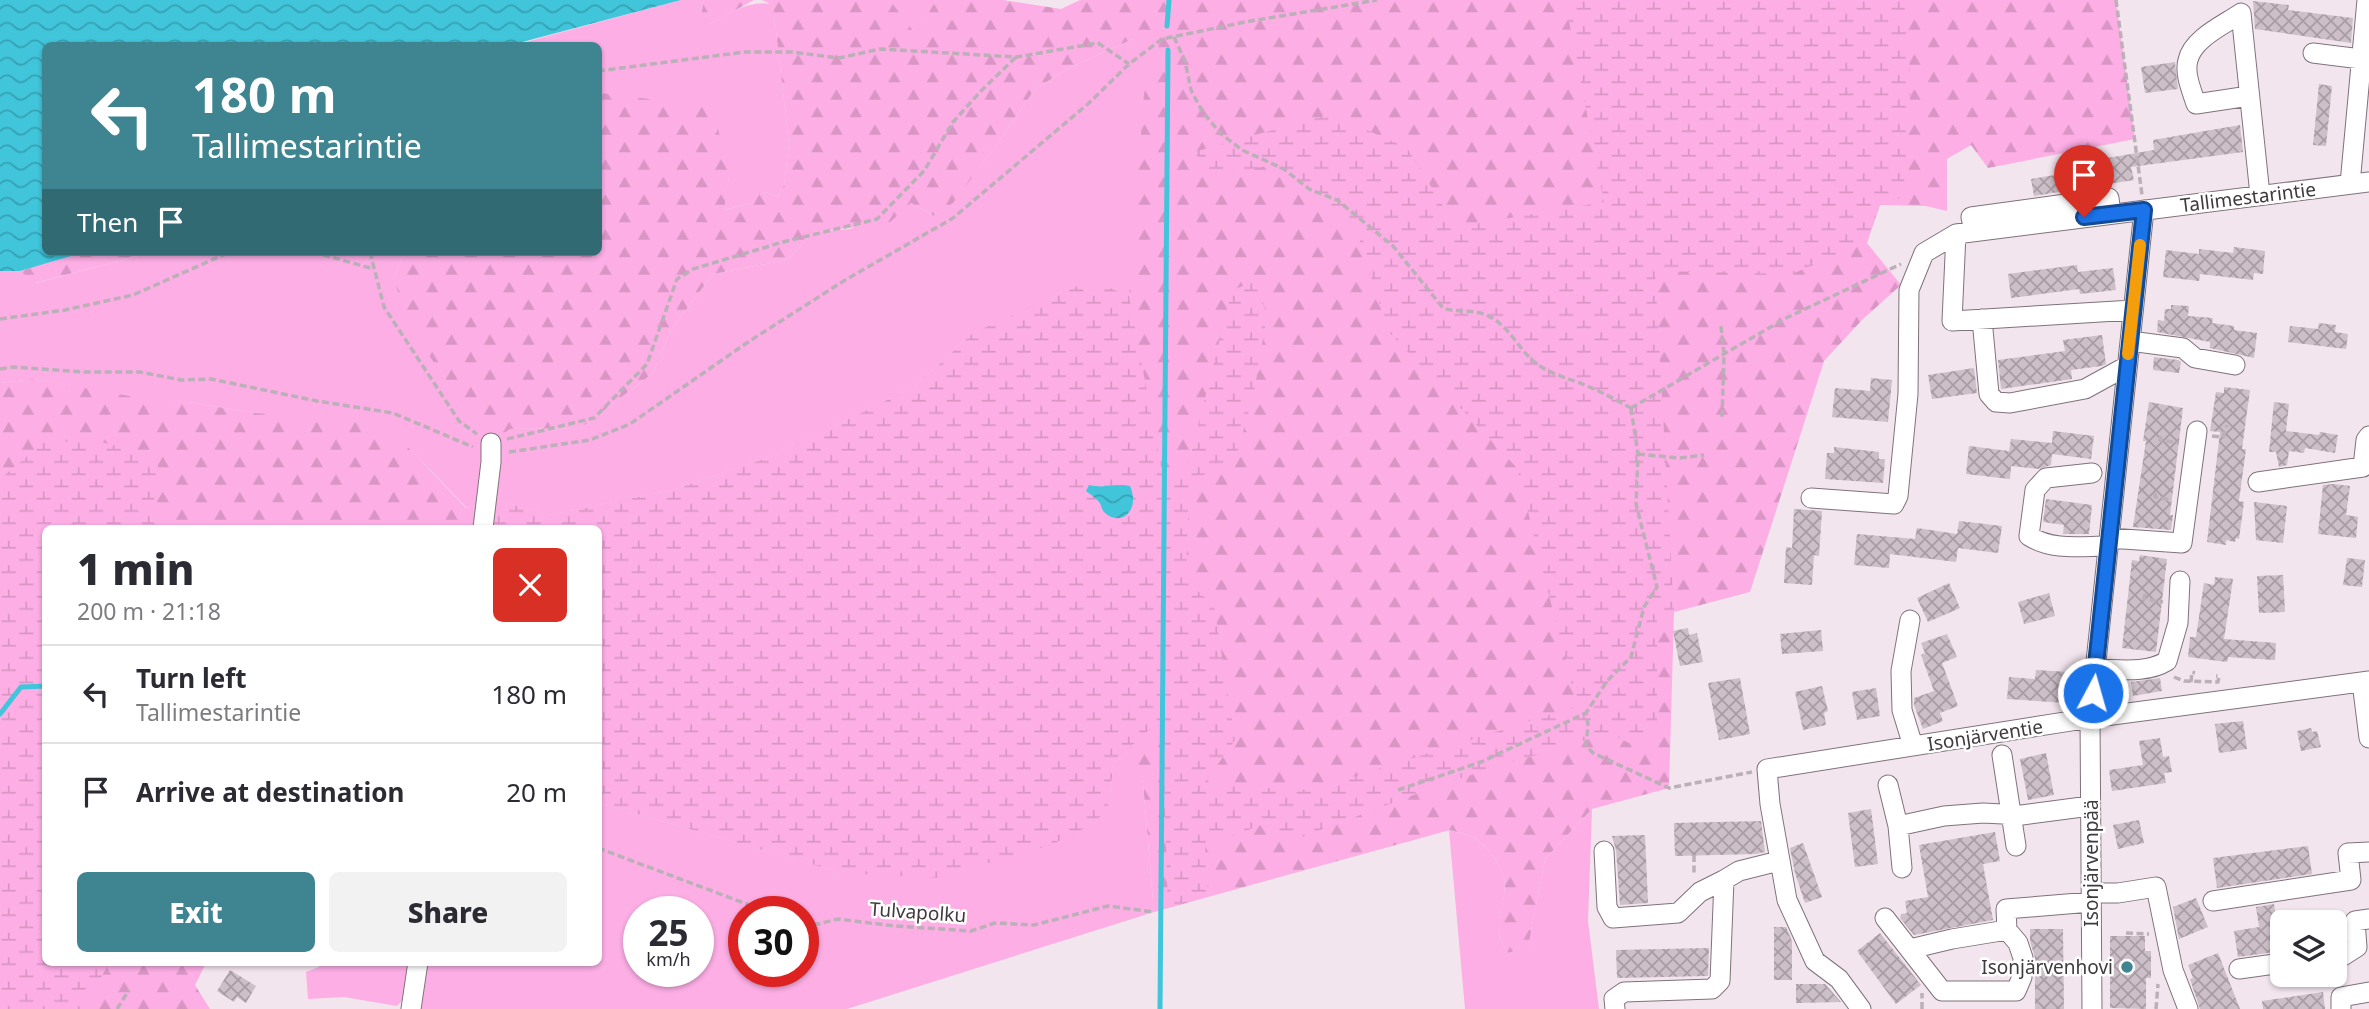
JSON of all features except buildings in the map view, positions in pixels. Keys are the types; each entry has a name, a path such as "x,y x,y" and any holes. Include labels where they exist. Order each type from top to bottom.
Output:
{"street":[{"path":"2360,183 2361,59 2367,0"},
{"path":"2249,96 2196,104 2187,62 2202,40 2241,13 2260,195"},
{"path":"2313,52 2361,59"},
{"name":"Tallimestarintie","path":"1924,253 1965,232 2360,183"},
{"name":"Isonjärvenpää","path":"2092,1009 2090,718 2144,210"},
{"path":"1965,232 1952,321 2133,310"},
{"path":"1811,498 1894,504 1898,496 1908,394 1909,290 1924,253"},
{"path":"1982,319 1989,394 1996,402 2085,390 2127,366"},
{"path":"2130,341 2183,348 2195,358 2235,365"},
{"path":"2092,473 2046,478 2035,490 2029,536 2040,542 2064,547 2109,542 2182,543 2197,431"},
{"path":"2258,482 2363,467 2368,438"},
{"path":"483,525 491,449"},
{"path":"2095,669 2136,670 2161,665 2166,661 2178,623 2180,581"},
{"path":"1910,620 1901,671 1902,710 1913,746"},
{"path":"2365,682 2369,738"},
{"name":"Isonjärventie","path":"1768,769 2090,718 2365,682"},
{"path":"2002,755 2016,846"},
{"path":"1768,769 1779,860 1787,900 1815,961 1839,979 1861,1009"},
{"path":"1888,785 1898,826 1902,868"},
{"path":"1898,826 1944,816 1983,813 2022,815 2091,806"},
{"path":"1604,851 1607,908 1613,918 1678,912 1700,892 1739,871 1779,860"},
{"path":"2213,901 2351,880 2348,853 2369,852"},
{"path":"1615,1009 1615,999 1624,992 1698,1000 1720,981 1724,880"},
{"path":"1885,918 1942,990 2016,991 2022,978 2023,958 2018,943 2007,930 2006,909 2156,887 2173,970 2188,1009"},
{"path":"2347,953 2357,947 2355,921 2369,919"},
{"path":"1910,949 2007,930"},
{"path":"2239,969 2270,965"},
{"path":"411,1009 417,966"},
{"path":"2341,1009 2341,997 2369,992"}],"path":[{"path":"0,369 13,367 85,372 140,372 181,380 211,379 317,401 393,413 491,449 590,440 630,424 748,342 842,282 953,218 1089,103 1129,64 1162,39 1377,0"},
{"path":"2116,0 2144,210"},
{"path":"1174,37 1185,61 1191,90 1202,111 1221,134 1242,150 1284,169 1309,188 1337,200 1393,246 1443,308 1453,312 1469,311 1487,315 1500,324 1524,354 1539,366 1631,408"},
{"path":"602,70 745,52 792,52 839,58 880,49 1016,57 1098,43 1129,64"},
{"path":"491,449 594,418 647,364 677,279 693,269 877,219 924,171 953,122 1016,57"},
{"path":"1631,408 1786,318 1924,253"},
{"path":"1,320 133,295 221,256"},
{"path":"327,256 374,270"},
{"path":"371,256 384,307 459,421 491,449"},
{"path":"1721,326 1724,354 1722,419"},
{"path":"1398,790 1481,762 1586,713 1607,681 1632,657 1644,607 1657,587 1636,504 1638,454 1631,408"},
{"path":"1638,454 1679,458 1704,455"},
{"path":"2161,665 2175,678 2218,682 2219,676 2216,676"},
{"path":"2191,681 2192,673 2195,673"},
{"path":"1586,713 1586,746 1593,753 1669,788 1768,769"},
{"path":"602,850 728,897"},
{"name":"Tulvapolku","path":"819,924 838,919 971,931 995,923 1034,925 1108,906 1154,912"},
{"path":"2126,933 2149,934"},
{"path":"117,1009 129,990"}],"green space":[{"path":"681,0 704,0 702,11 710,24 748,5 773,4 789,144 784,185 777,197 766,192 756,195 753,203 723,210 729,176 602,94 602,42 526,42"},
{"path":"704,0 754,0 710,24 703,22"},
{"path":"762,0 890,0 916,35 936,0 1003,0 1061,9 1080,0 2116,0 2135,139 1988,168 1971,145 1947,159 1947,211 1926,206 1880,205 1867,243 1901,285 1862,320 1824,361 1750,592 1674,612 1669,788 1592,809 1545,859 1528,947 1508,953 1499,926 1505,884 1502,872 1481,843 1470,836 1450,830 1154,912 1143,783 1135,752 1114,762 1108,807 1095,823 1051,845 936,878 842,873 602,804 602,525 487,525 491,499 550,515 673,490 779,454 915,386 973,333 1091,280 1129,296 1144,94 1161,39 1133,39 1069,68 1035,89 953,203 934,216 911,203 889,223 814,232 787,260 713,274 671,330 653,373 581,428 510,429 491,443 406,323 394,277 403,256 602,256 602,93 713,107 729,176 724,210 753,203 756,195 766,192 777,197 784,185 789,144 773,5"},
{"path":"890,0 936,0 916,36"},
{"path":"1565,0 1904,0 1911,84 1903,197 1880,205 1866,243 1792,274 1655,271 1674,612 1657,615 1657,726 1633,745 1609,733 1451,781 1283,844 1277,819 1205,846 1208,896 1168,908 1162,718 1114,762 1108,807 1095,823 1051,845 936,878 842,873 602,804 602,525 487,525 491,499 550,515 673,490 779,454 915,386 973,333 1091,280 1129,296 1164,482 1189,462 1232,290 1254,282 1267,314 1254,393 1236,457 1189,483 1186,581 1214,605 1235,740 1203,785 1312,790 1577,706 1517,468 1388,331 1355,225 1272,165 1213,177 1194,152 1331,114 1407,148 1456,227 1604,202"},
{"path":"1133,39 1162,39 1129,296 973,333 915,386 779,454 673,490 550,515 491,499 481,505 467,508 408,447 255,413 188,402 152,401 34,379 0,383 0,271 20,271 36,283 138,256 403,256 394,277 438,367 491,442 510,429 581,428 653,373 671,330 713,274 787,260 814,232 850,229 911,203 934,216 953,202 1035,89 1069,68"},
{"path":"71,256 138,256 35,283 20,271"},
{"path":"34,379 152,400 188,402 255,413 362,421 408,447 466,508 481,505 478,525 42,525 42,966 204,966 195,985 210,1009 0,1009 0,383"},
{"path":"92,440 159,456 152,519 155,525 42,525 42,966 107,966 84,1009 0,1009 0,479 43,443"},
{"path":"1136,751 1143,783 1154,912 847,1009 416,1009 423,966 602,966 602,804 842,873 1108,807 1114,762"},
{"path":"1592,809 1588,921 1599,1009 1465,1009 1449,830 1476,839 1495,859 1502,872 1505,884 1499,926 1508,953 1528,946 1545,859"},
{"path":"413,966 407,995 397,1006 344,997 308,999 306,972 319,967"}],"water":[{"path":"0,0 681,0 522,42 42,42 42,256 71,256 20,271 0,271"},
{"path":"1089,485 1130,486 1133,495 1131,509 1122,517 1110,517 1103,511 1101,504 1086,491"}],"waterway":[{"path":"1167,26 1169,0"},
{"path":"1160,1009 1168,50"},
{"path":"0,714 21,687 42,686"}],"slow traffic":[{"path":"2128,354 2140,245"}],"place":[{"name":"Isonjärvenhovi","path":"2127,967"}],"route":[{"path":"2084,217 2144,210 2093,693"}]}
